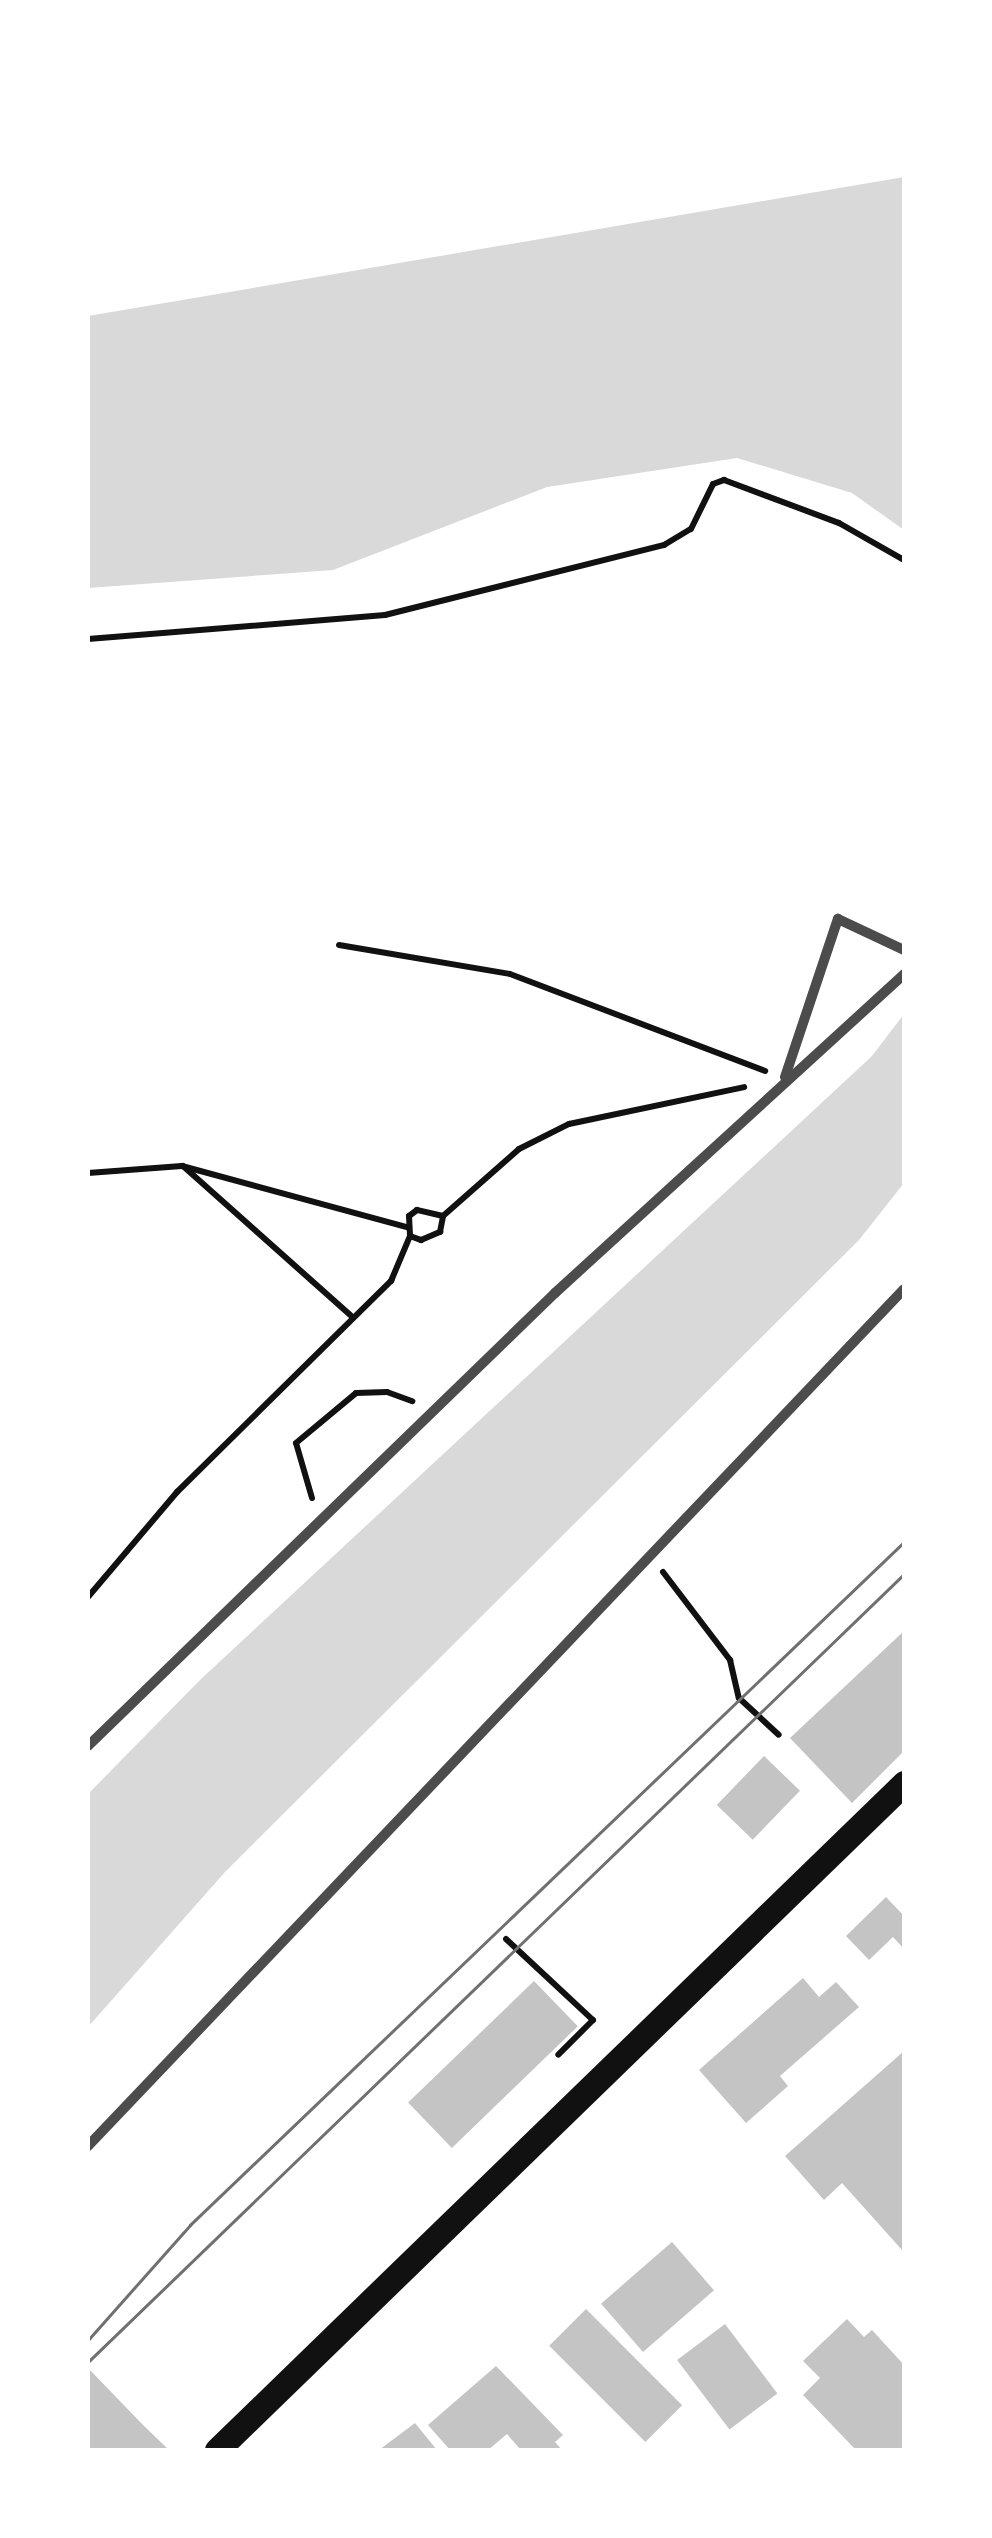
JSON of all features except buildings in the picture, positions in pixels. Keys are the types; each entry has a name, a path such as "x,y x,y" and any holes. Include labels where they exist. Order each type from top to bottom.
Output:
{"main road":[{"path":"216,2450 904,1783"}],"street":[{"path":"784,1079 838,919 904,950"},
{"path":"88,1746 784,1079 904,974"},
{"path":"88,2146 904,1289"}],"path":[{"path":"88,639 385,616 664,545 691,530 712,484 724,480 840,523 904,560"},
{"path":"339,945 510,974 784,1079"},
{"path":"443,1216 519,1149 569,1124 784,1079"},
{"path":"88,1173 182,1166 432,1237 446,1225 443,1216"},
{"path":"182,1166 350,1315"},
{"path":"88,1598 177,1492 350,1315 391,1280 417,1210 443,1216"},
{"path":"319,1523 296,1443 356,1393 402,1396 428,1417"},
{"path":"650,1555 730,1660 740,1698 779,1735"},
{"path":"506,1939 593,2020 558,2055"}],"shaded area":[{"path":"904,177 904,530 852,493 737,458 547,487 333,570 88,588 88,316"},
{"path":"904,1014 904,1183 859,1240 225,1872 88,2027 88,1794 201,1679 872,1056"}],"tram line":[{"path":"88,2340 190,2225 904,1542"},
{"path":"88,2362 904,1574"}]}
